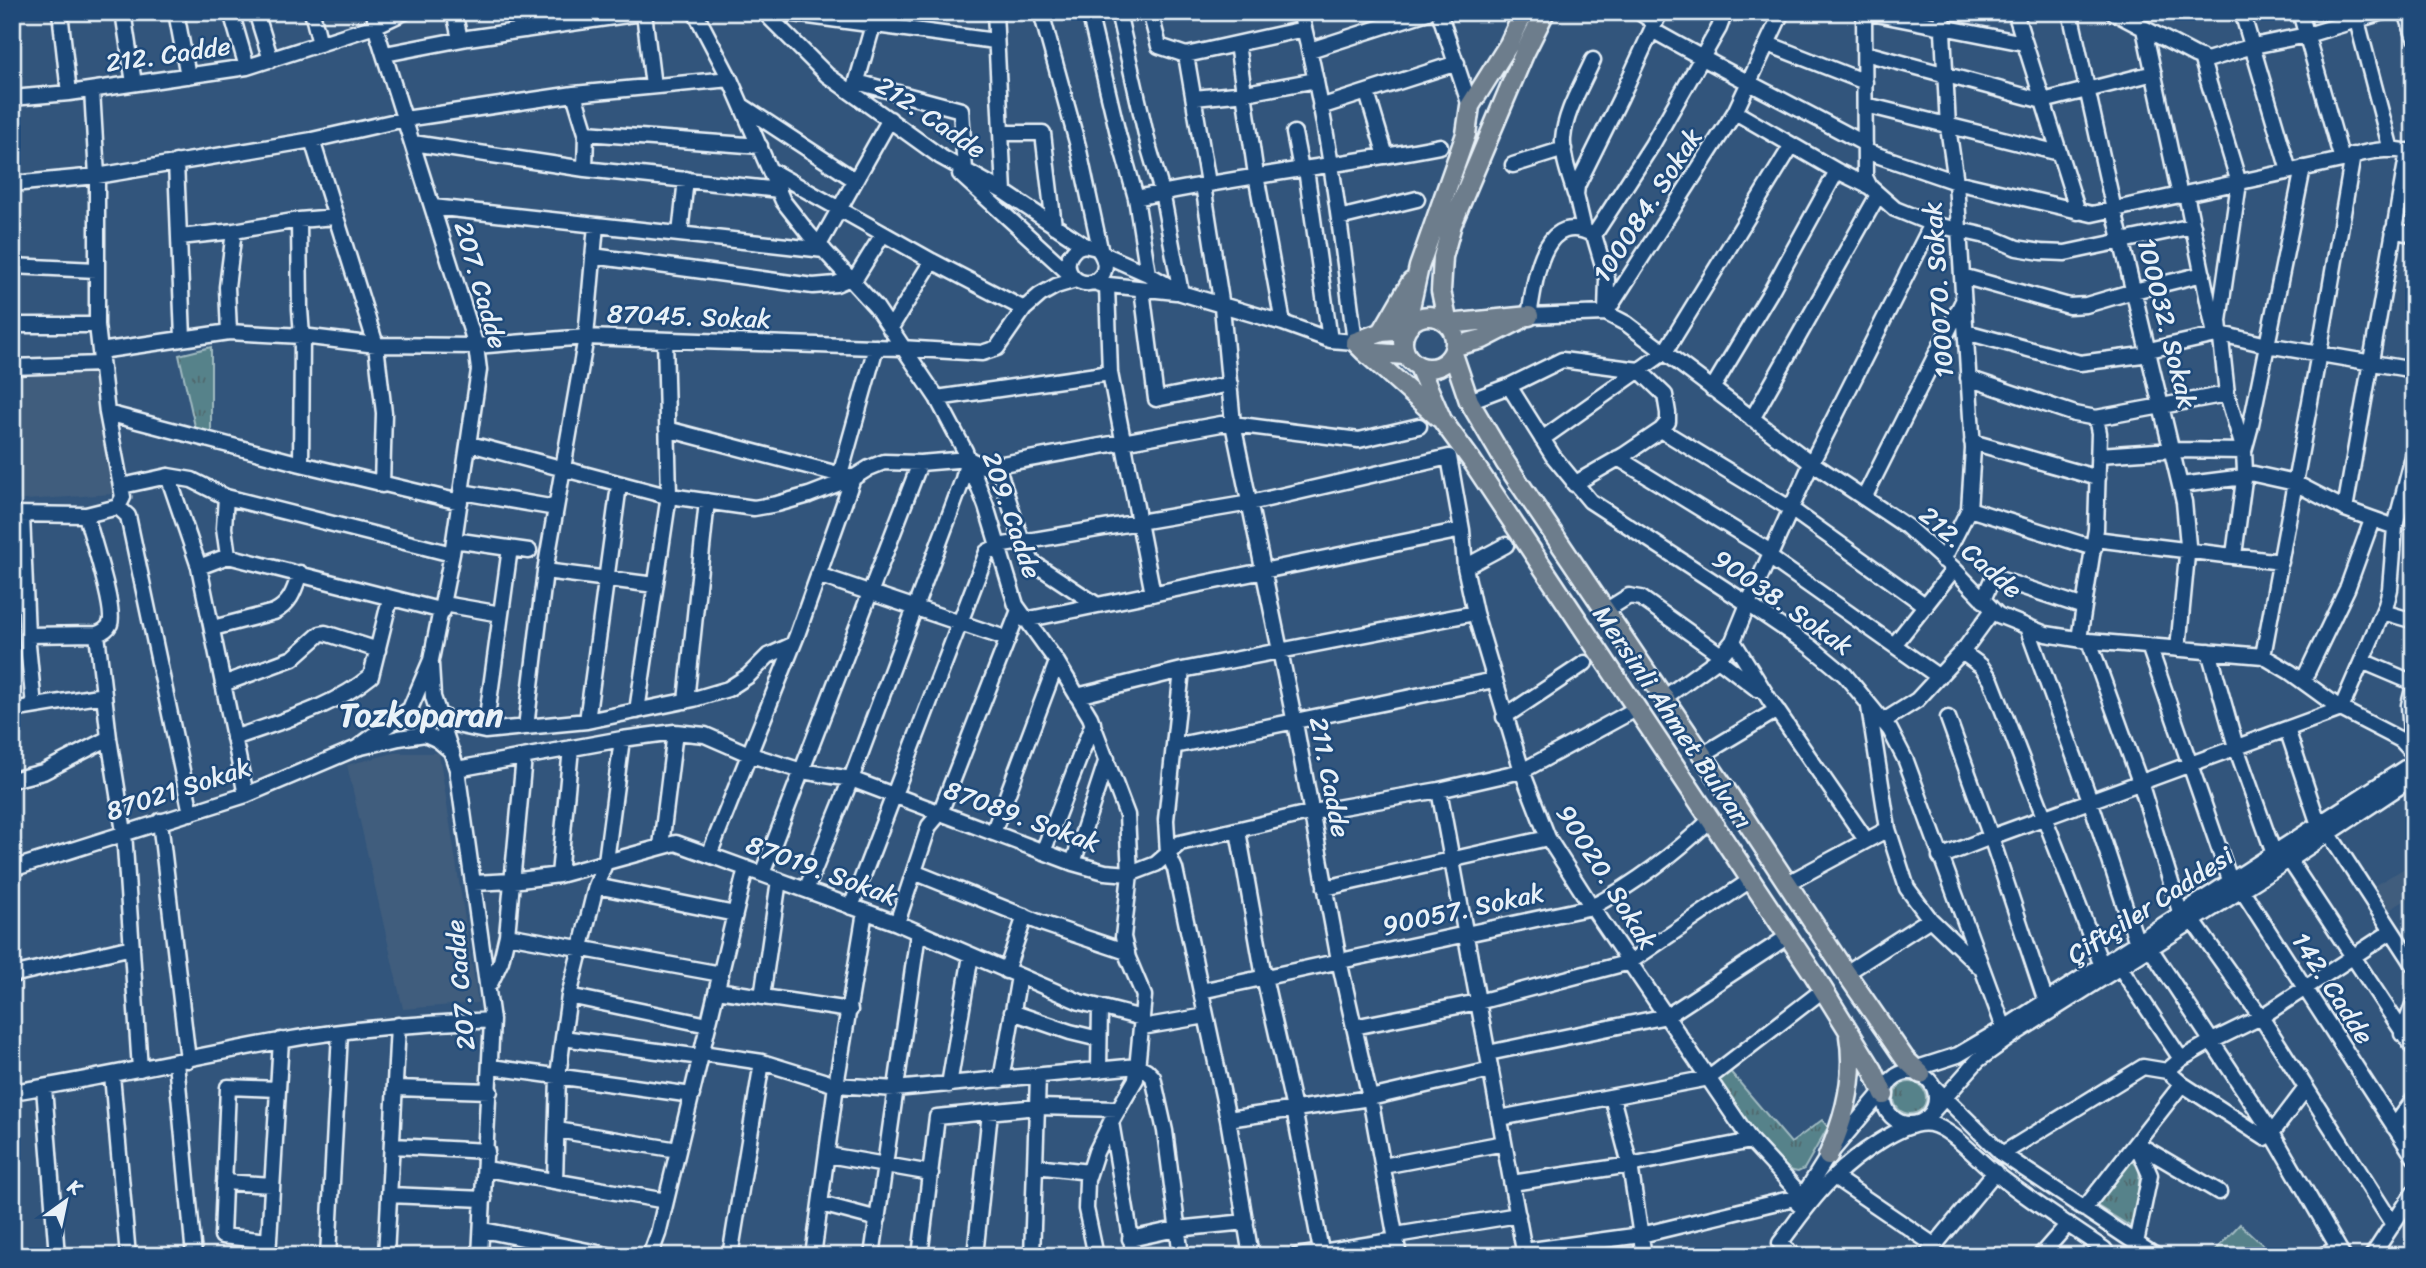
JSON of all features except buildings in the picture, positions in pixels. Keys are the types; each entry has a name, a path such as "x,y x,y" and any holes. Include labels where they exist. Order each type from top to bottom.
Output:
{"main road":[{"path":"1412,361 1402,347 1419,267 1466,134 1470,106 1509,44 1524,12"},
{"path":"1448,324 1441,291 1443,257 1452,224 1524,54 1545,12"},
{"path":"1360,347 1382,332 1419,267"},
{"path":"1382,332 1405,330 1417,318 1433,316 1453,330 1454,350"},
{"path":"1448,324 1530,316"},
{"path":"1360,347 1412,361 1427,369 1442,366 1454,350 1530,316"},
{"path":"1360,347 1442,420"},
{"name":"Mersinli Ahmet Bulvarı","path":"1454,350 1469,401 1505,462 1846,973 1918,1076"},
{"name":"Mersinli Ahmet Bulvarı","path":"1412,361 1442,420 1472,461 1823,990 1884,1092"},
{"path":"1828,1156 1841,1126 1847,1100 1851,1064 1847,1029"}],"street":[{"path":"60,12 69,93"},
{"path":"123,12 134,83"},
{"path":"176,12 188,76"},
{"path":"231,12 247,67"},
{"path":"256,12 271,60"},
{"path":"312,12 320,44"},
{"name":"212. Cadde","path":"12,98 92,90 247,67 320,44 375,19 405,12"},
{"path":"454,12 460,39"},
{"path":"524,12 525,30"},
{"path":"385,54 589,16 646,12 653,86"},
{"name":"209. Cadde","path":"695,12 743,106 783,201 876,307 937,398 968,459 1022,615 1056,662 1093,723 1127,815 1130,874 1123,937 1144,996 1137,1073"},
{"name":"212. Cadde","path":"764,12 827,75 855,88 941,157 1003,192 1084,245"},
{"path":"779,12 995,41"},
{"path":"995,12 1003,192"},
{"path":"1041,12 1078,146 1101,253"},
{"path":"1089,12 1136,198 1148,274"},
{"path":"1118,12 1149,148 1163,192 1181,293"},
{"path":"1150,12 1159,46 1186,55 1304,29"},
{"path":"1101,253 1148,274 1181,293 1360,347 1317,80 1300,12"},
{"path":"1310,50 1428,12"},
{"path":"1439,12 1470,106"},
{"path":"1639,12 1701,58 1751,82 1865,148 1956,182 2078,212 2092,214 2347,157 2391,150 2411,152 2393,230 2345,509"},
{"path":"1589,232 1652,145 1719,28 1725,12"},
{"name":"100084. Sokak","path":"1606,313 1735,112 1782,12"},
{"path":"1874,191 1865,177 1865,12 2024,43"},
{"name":"100070. Sokak","path":"1894,645 1926,606 1949,565 1969,509 1972,442 1956,182 1944,76 1942,12"},
{"path":"2015,12 2078,212"},
{"name":"100032. Sokak","path":"2070,12 2184,502 2188,550 2178,649"},
{"path":"2234,555 2244,474 2244,450 2267,345 2296,170 2242,12"},
{"path":"2263,656 2319,353 2347,157 2300,12"},
{"path":"2122,14 2144,29 2207,60 2253,46 2306,35 2356,16 2384,12"},
{"path":"2406,12 2414,36"},
{"path":"2356,16 2391,150"},
{"name":"207. Cadde","path":"375,19 476,346 479,370 453,547 431,660 433,696 457,769 492,1020 480,1256"},
{"path":"1576,191 1656,22"},
{"path":"873,25 855,88 961,110 965,170"},
{"path":"2144,29 2218,334 2227,394 2244,450"},
{"path":"1237,44 1256,176 1283,323"},
{"path":"1768,44 1865,82"},
{"path":"1865,53 2043,101 2154,73"},
{"name":"211. Cadde","path":"1186,55 1222,307 1233,424 1296,723 1325,888 1370,1097 1399,1256"},
{"path":"2201,57 2239,183 2218,334"},
{"path":"1589,232 1563,139 1568,117 1593,60"},
{"path":"1320,107 1458,63"},
{"path":"12,184 97,176 312,140 405,119 575,94 730,79"},
{"path":"1194,98 1246,93 1317,80"},
{"path":"34,706 17,514 86,515 118,507 123,497 107,413 97,325 97,176 92,90"},
{"path":"1367,93 1386,156"},
{"path":"575,94 586,133 585,169"},
{"path":"1866,105 2059,153"},
{"path":"743,106 855,180"},
{"path":"1735,112 1874,191 1895,209 1932,224 1991,237 2017,248 2065,253 2193,226"},
{"path":"432,206 822,248 838,210 890,118"},
{"path":"586,133 760,146"},
{"path":"1002,133 1043,133 1054,226"},
{"path":"1294,133 1304,169 1330,340"},
{"path":"312,140 376,345 384,413 382,485"},
{"path":"413,143 585,169 779,190"},
{"path":"1542,439 1665,352 1792,145"},
{"path":"1136,198 1440,146"},
{"path":"1513,165 1564,149"},
{"path":"941,157 1076,280 1181,293"},
{"path":"176,162 183,338"},
{"path":"770,170 838,210 1024,309"},
{"path":"1712,389 1771,291 1837,171"},
{"path":"680,234 686,179"},
{"path":"1752,419 1874,191"},
{"path":"1339,218 1417,199"},
{"path":"180,237 299,220 335,218"},
{"path":"299,220 301,464"},
{"path":"1664,698 1720,657 1733,641 1812,463 1932,224"},
{"path":"526,727 545,571 586,337 596,225"},
{"path":"2393,230 2414,235"},
{"path":"229,332 227,287 234,231"},
{"name":"100084. Sokak","path":"1530,316 1539,259 1550,241 1567,231 1589,232 1607,279 1606,313"},
{"path":"593,256 813,286 851,280 883,234"},
{"path":"1076,280 1068,269 1069,256 1084,245 1097,248 1104,258 1100,284 1110,373 1153,594"},
{"path":"890,329 932,261"},
{"path":"12,266 96,270"},
{"path":"1962,276 2069,306 2085,305 2203,274"},
{"name":"87045. Sokak","path":"12,367 100,357 183,338 229,332 376,345 476,346 586,337 982,353 997,348 1024,309 1040,295 1056,286 1076,280"},
{"path":"1142,289 1156,399 1230,384"},
{"path":"1864,498 1964,300"},
{"path":"1530,316 1606,313"},
{"name":"212. Cadde","path":"1606,313 1643,335 1812,463 1906,526 1998,615 2046,634 2084,640 2263,656 2341,709 2401,740 2413,756"},
{"path":"12,325 97,325"},
{"path":"1966,332 2080,363 2150,352 2218,334 2414,370"},
{"path":"637,711 669,495 665,340"},
{"path":"709,855 751,755 818,575 846,476 876,347"},
{"path":"1469,401 1509,386 1562,360 1639,370 1665,396 1668,422 1661,430 1574,484"},
{"path":"937,398 1110,373"},
{"path":"1968,378 2076,414 2096,418 2227,394"},
{"name":"90038. Sokak","path":"1509,386 1542,439 1574,484 1590,501 1810,646 1845,675 1890,730 1906,761 2004,1028"},
{"path":"107,413 382,485 556,508"},
{"path":"2096,418 2099,433 2098,478 2094,544 2084,607 2084,640 2140,782 2187,918 2261,1017 2392,1223"},
{"path":"470,444 563,467 619,485 754,508 809,495 846,476 884,462 920,463 968,459 986,467 1122,441 1233,424 1359,440 1419,426"},
{"path":"667,429 846,476"},
{"path":"1661,430 1791,509 1926,606"},
{"path":"1972,442 2098,478"},
{"path":"2099,455 2172,450 2244,450"},
{"path":"1940,857 2341,709 2383,612 2390,589 2395,527 2414,453"},
{"name":"90020. Sokak","path":"1250,503 1449,457 1462,530 1465,568 1475,613 1504,717 1548,838 1751,1141 1802,1196"},
{"path":"1618,458 1770,554 1940,677"},
{"path":"806,890 851,779 968,459"},
{"path":"762,874 920,463"},
{"path":"997,465 1022,542 1032,562 1097,605"},
{"path":"2180,485 2244,474 2295,484 2345,509 2395,527"},
{"path":"122,486 168,476 192,480 226,497 453,547 529,551"},
{"path":"168,476 199,567 246,795"},
{"path":"587,721 604,578 619,485"},
{"path":"226,497 224,528 228,556"},
{"path":"686,701 707,501"},
{"path":"813,1256 836,1085 850,1010 858,909 894,796 987,552 998,546 1250,503"},
{"path":"118,507 128,516 191,813"},
{"path":"1969,509 2094,544 2188,550 2281,562"},
{"path":"27,635 97,634 105,632 111,623 110,606 86,515"},
{"path":"2303,681 2347,589 2372,520"},
{"path":"897,923 929,826 940,813 1008,639 1022,615 1097,605 1462,530"},
{"path":"1465,568 1506,545"},
{"path":"485,731 510,548"},
{"path":"199,567 228,556 390,599 501,614"},
{"path":"545,571 655,585"},
{"path":"213,628 284,607 292,598 300,573"},
{"path":"818,575 1008,639"},
{"path":"1882,722 1917,700 1962,652 1988,605 1993,577 2084,607"},
{"path":"1605,611 1629,596 1641,598 1720,657 1773,705"},
{"path":"234,737 345,695 371,676 390,599"},
{"path":"2383,612 2414,621"},
{"path":"1077,696 1182,670 1475,613"},
{"path":"2027,627 2144,946 2212,1041 2272,1133 2340,1252 2322,1256"},
{"path":"223,684 293,658 320,634 325,633 378,649"},
{"path":"97,634 124,832 141,1069"},
{"path":"1733,641 1773,705 1866,840"},
{"path":"439,715 461,726 485,731 587,721 727,690 748,676 768,656 792,645"},
{"name":"142. Cadde","path":"2149,646 2189,764 2236,884 2414,1157"},
{"path":"2209,651 2236,747 2282,854 2414,1049"},
{"path":"1962,652 1981,666 1991,680 2102,966"},
{"path":"431,660 410,709 408,724 415,732 438,740 453,753"},
{"path":"2362,661 2414,684 2409,705 2413,756"},
{"path":"993,833 1056,662"},
{"path":"1504,717 1585,663"},
{"path":"1182,670 1166,820 1168,853 1175,869 1228,1119 1251,1256"},
{"path":"1174,746 1296,723 1494,680"},
{"path":"12,710 104,695"},
{"path":"424,702 434,705 439,715 438,725 430,733 357,748 414,705 424,702"},
{"path":"1702,755 1773,705"},
{"path":"1869,706 1888,829 1907,888 1930,919 1982,968"},
{"path":"1130,874 1156,864 1180,843 1313,812 1439,790 1522,771 1636,709"},
{"path":"1948,718 2046,1002"},
{"path":"1043,852 1093,723"},
{"path":"2287,729 2324,829 2414,965"},
{"path":"661,846 675,732"},
{"name":"87089. Sokak","path":"457,769 622,739 675,732 705,735 751,755 802,771 851,779 1073,863 1105,872 1130,874"},
{"path":"12,780 43,772 110,738"},
{"path":"555,1180 558,1076 569,996 596,886 607,861 622,739"},
{"name":"87021 Sokak","path":"12,869 246,795 357,748"},
{"path":"559,875 571,748"},
{"name":"Çiftçiler Caddesi","path":"2324,829 2413,756"},
{"path":"489,985 501,961 507,935 524,757"},
{"path":"1073,863 1107,759"},
{"name":"Çiftçiler Caddesi","path":"1918,1076 2004,1028 2102,966 2144,946 2282,854 2414,777"},
{"path":"1439,790 1525,1253 1641,1235 1802,1196"},
{"name":"90057. Sokak","path":"1201,991 1592,907 1616,894 1694,836 1710,820"},
{"path":"160,821 182,1061 194,1256"},
{"path":"1788,883 1888,829"},
{"path":"1238,831 1264,977 1294,1109 1322,1254"},
{"path":"1325,888 1548,838"},
{"name":"87019. Sokak","path":"474,883 559,875 676,843 897,923 1080,1002 1142,1022"},
{"path":"650,1256 666,1201 746,868"},
{"path":"914,872 1025,916 1127,952"},
{"path":"762,997 779,880"},
{"path":"1354,1027 1478,1002 1630,961 1749,881"},
{"path":"596,886 735,914"},
{"path":"1001,1080 1012,1012 1013,973 1025,916"},
{"path":"1846,973 1930,919"},
{"path":"2167,1070 2212,1041 2261,1017 2392,931"},
{"path":"872,1256 918,933"},
{"path":"507,935 721,974"},
{"path":"1488,1054 1667,1016 1787,936"},
{"name":"Çiftçiler Caddesi","path":"1932,1112 1978,1060 2120,967 2144,946"},
{"path":"12,975 132,947"},
{"path":"949,1085 971,955"},
{"path":"2120,967 2181,1059"},
{"path":"717,990 850,1010"},
{"path":"1500,1118 1709,1078 1823,990"},
{"path":"569,996 708,1025"},
{"path":"2402,1034 2414,1002"},
{"path":"1099,1070 1100,1007"},
{"path":"1012,1012 1070,1032 1100,1039"},
{"path":"1142,1022 1206,1016"},
{"path":"12,1092 112,1075 281,1040 398,1025 492,1020"},
{"path":"386,1256 398,1025"},
{"path":"328,1256 340,1033"},
{"path":"563,1038 762,1062 836,1085 895,1089 1099,1070 1137,1073 1146,1070 1153,1077 1165,1131 1181,1256"},
{"path":"278,1089 228,1087 222,1236 268,1248 278,1089 281,1040"},
{"path":"730,1256 762,1062"},
{"path":"491,1067 692,1095"},
{"path":"2002,1154 2143,1067 2167,1070 2182,1084 2265,1139 2306,1088"},
{"path":"1228,1119 1370,1097 1491,1070"},
{"path":"1096,1256 1086,1209 1087,1180 1111,1122 1137,1073"},
{"path":"112,1075 128,1256"},
{"path":"1032,1256 1038,1076"},
{"path":"1776,1250 1834,1177 1869,1149 1918,1123 1932,1112 1936,1095 1918,1076"},
{"path":"1776,1250 1802,1196 1828,1156 1884,1092 1890,1080 1918,1076 1945,1098 2002,1154 2084,1209 2135,1250 2156,1256"},
{"path":"2084,1209 2182,1084"},
{"path":"44,1087 57,1256"},
{"path":"396,1088 490,1091"},
{"path":"1884,1092 1887,1112 1893,1118 1901,1123 1937,1126 2109,1255 2135,1250"},
{"path":"1612,1097 1630,1165 1644,1256"},
{"path":"2394,1127 2414,1099"},
{"path":"920,1256 937,1117 1037,1107 1119,1109"},
{"path":"975,1256 990,1112"},
{"path":"1111,1122 1134,1256"},
{"path":"556,1130 678,1150"},
{"path":"1512,1183 1630,1165 1751,1141"},
{"path":"1383,1166 1504,1143"},
{"path":"2136,1143 2219,1192"},
{"path":"2135,1250 2150,1175 2136,1143"},
{"path":"393,1146 486,1151"},
{"path":"828,1155 931,1173"},
{"path":"1036,1166 1089,1172"},
{"path":"486,1168 666,1201"},
{"path":"1834,1177 1930,1250 1995,1172"},
{"path":"224,1182 272,1185"},
{"path":"2372,1256 2414,1192"},
{"path":"389,1195 484,1199"},
{"path":"821,1204 878,1219"},
{"path":"1297,1256 1322,1254 1518,1215"},
{"path":"1130,1239 1177,1229 1245,1222"},
{"path":"2040,1256 2067,1224"},
{"path":"482,1230 570,1251 613,1256"},
{"path":"1776,1250 1794,1256"}],"shaded area":[{"path":"93,371 113,494 12,501 12,374"},
{"path":"394,753 439,753 478,1003 403,1009 347,765"},
{"path":"2414,863 2414,895 2388,911 2375,885"}],"green space":[{"path":"211,347 211,432 196,431 179,355"},
{"path":"1728,1069 1791,1143 1822,1120 1828,1127 1804,1169 1798,1172 1782,1169 1754,1139 1714,1079"},
{"path":"1910,1082 1921,1087 1926,1098 1921,1109 1910,1114 1899,1109 1894,1098 1899,1087"},
{"path":"2128,1159 2140,1167 2136,1225 2133,1228 2096,1205"},
{"path":"2240,1224 2264,1246 2255,1256 2210,1256"}],"district":[{"name":"Tozkoparan","path":"421,715"}]}
